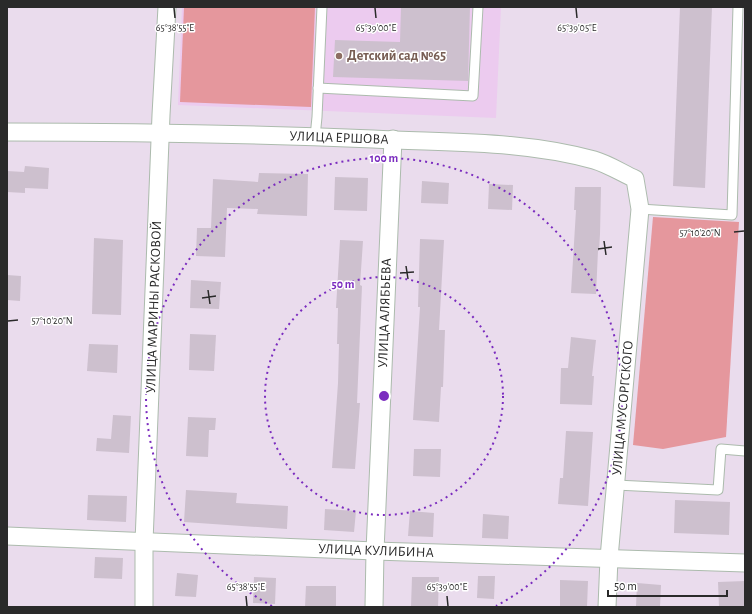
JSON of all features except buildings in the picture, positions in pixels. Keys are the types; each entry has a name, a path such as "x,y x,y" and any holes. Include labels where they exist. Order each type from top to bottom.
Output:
{"street":[{"name":"УЛИЦА МАРИНЫ РАСКОВОЙ","path":"144,607 144,542 160,132 167,7"},
{"name":"УЛИЦА ЕРШОВА","path":"7,132 160,132 393,139 508,145 549,150 596,160 634,179 640,210"},
{"name":"УЛИЦА АЛЯБЬЕВА","path":"374,607 375,551 393,139"},
{"name":"УЛИЦА МУСОРГСКОГО","path":"606,607 640,210"},
{"name":"УЛИЦА КУЛИБИНА","path":"7,536 375,551 745,563"}],"lane":[{"path":"315,137 322,7"},
{"path":"318,88 473,96 478,7"},
{"path":"640,210 732,215 738,7"},
{"path":"616,485 718,490 721,449 745,451"}],"shaded area":[{"name":"Детский сад №65","path":"182,7 501,7 496,118 178,105"},
{"path":"184,7 315,7 311,107 180,102"},
{"path":"653,217 739,222 726,437 663,449 633,445"}],"place":[{"name":"Детский сад №65","path":"339,56"}]}
